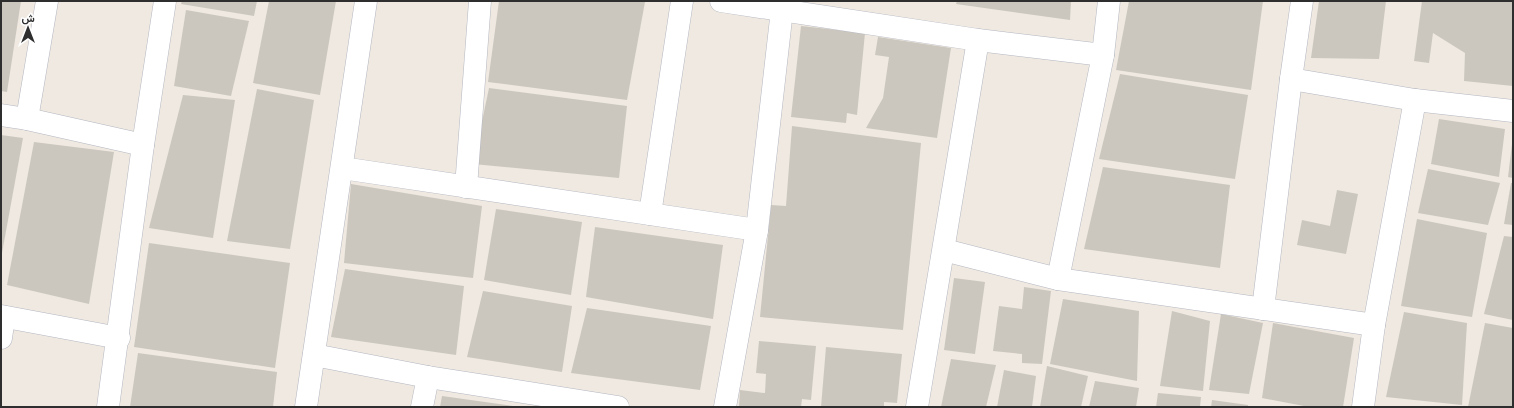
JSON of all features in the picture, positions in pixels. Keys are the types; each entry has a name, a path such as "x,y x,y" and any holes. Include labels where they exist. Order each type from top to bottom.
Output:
{"street":[{"path":"27,119 47,1"},
{"path":"108,407 119,338 143,145 165,1"},
{"path":"306,407 366,1"},
{"path":"466,186 480,1"},
{"path":"650,214 682,1"},
{"path":"721,1 978,40 1103,55"},
{"path":"1058,279 1103,55 1110,1"},
{"path":"1263,309 1302,1"},
{"path":"725,407 756,230 782,10"},
{"path":"917,407 978,40"},
{"path":"1291,79 1415,100 1513,111"},
{"path":"1363,407 1374,325 1415,100"},
{"path":"1,115 27,119 143,145"},
{"path":"342,168 756,230"},
{"path":"944,250 1058,279 1374,325"},
{"path":"1,338 3,316 119,338"},
{"path":"314,355 428,377 618,407"},
{"path":"422,407 428,377"}],"building":[{"path":"1,1 21,1 7,92 1,91"},
{"path":"182,1 257,1 254,16 181,4"},
{"path":"269,1 336,1 320,95 253,83"},
{"path":"499,1 645,2 627,100 488,82"},
{"path":"957,1 1071,1 1070,20 956,4"},
{"path":"1129,1 1263,1 1251,90 1116,70"},
{"path":"1319,1 1386,1 1379,59 1311,58"},
{"path":"1422,1 1513,1 1513,86 1464,81 1465,53 1433,33 1429,63 1414,61"},
{"path":"186,10 249,21 231,96 174,86"},
{"path":"801,26 865,33 857,115 847,113 846,123 791,117"},
{"path":"878,37 951,48 937,138 866,128 883,98 889,57 875,55"},
{"path":"1120,74 1248,95 1235,179 1099,159"},
{"path":"489,88 627,106 619,178 473,164"},
{"path":"257,89 314,100 290,249 227,241"},
{"path":"183,95 235,100 213,238 149,228"},
{"path":"1439,119 1505,129 1499,177 1431,164"},
{"path":"792,126 921,143 903,330 760,317 771,205 786,206"},
{"path":"1,135 23,138 2,253 1,253"},
{"path":"34,142 114,152 89,304 7,285"},
{"path":"1513,144 1513,178 1508,177"},
{"path":"1103,167 1230,185 1220,268 1084,249"},
{"path":"1428,169 1500,183 1488,225 1418,213"},
{"path":"1511,183 1513,183 1513,225 1504,224"},
{"path":"351,184 482,206 473,278 344,263"},
{"path":"1337,190 1358,194 1346,254 1297,245 1302,220 1330,226"},
{"path":"496,209 582,222 571,295 484,280"},
{"path":"1417,219 1487,233 1472,317 1401,306"},
{"path":"595,227 723,245 713,319 586,297"},
{"path":"1504,236 1513,237 1513,320 1484,314"},
{"path":"149,243 290,263 275,368 134,347"},
{"path":"345,269 464,286 456,355 331,337"},
{"path":"954,278 985,282 975,354 944,350"},
{"path":"1024,287 1051,291 1042,364 1022,363 1022,354 993,351 999,306 1022,309"},
{"path":"483,291 572,306 562,372 467,357"},
{"path":"1063,299 1139,311 1137,381 1050,364"},
{"path":"587,308 711,326 700,390 571,373"},
{"path":"1172,311 1210,321 1203,391 1160,386"},
{"path":"1404,312 1467,323 1462,405 1386,397"},
{"path":"1221,314 1263,323 1249,394 1209,390"},
{"path":"1273,323 1354,338 1343,407 1309,407 1262,398"},
{"path":"1485,323 1513,328 1513,407 1468,407"},
{"path":"759,341 816,346 811,400 802,399 801,407 739,407 740,390 765,393 766,374 756,373"},
{"path":"826,347 902,354 897,403 884,402 884,407 821,407"},
{"path":"138,353 277,372 273,407 130,407"},
{"path":"951,359 996,365 986,407 941,407"},
{"path":"1047,366 1088,376 1081,407 1040,407"},
{"path":"1004,370 1036,376 1032,407 997,407"},
{"path":"1095,381 1139,388 1136,407 1089,407"},
{"path":"1158,393 1201,397 1200,407 1156,407"},
{"path":"442,396 513,406 513,407 440,407"},
{"path":"1212,400 1248,405 1248,407 1211,407"}]}
